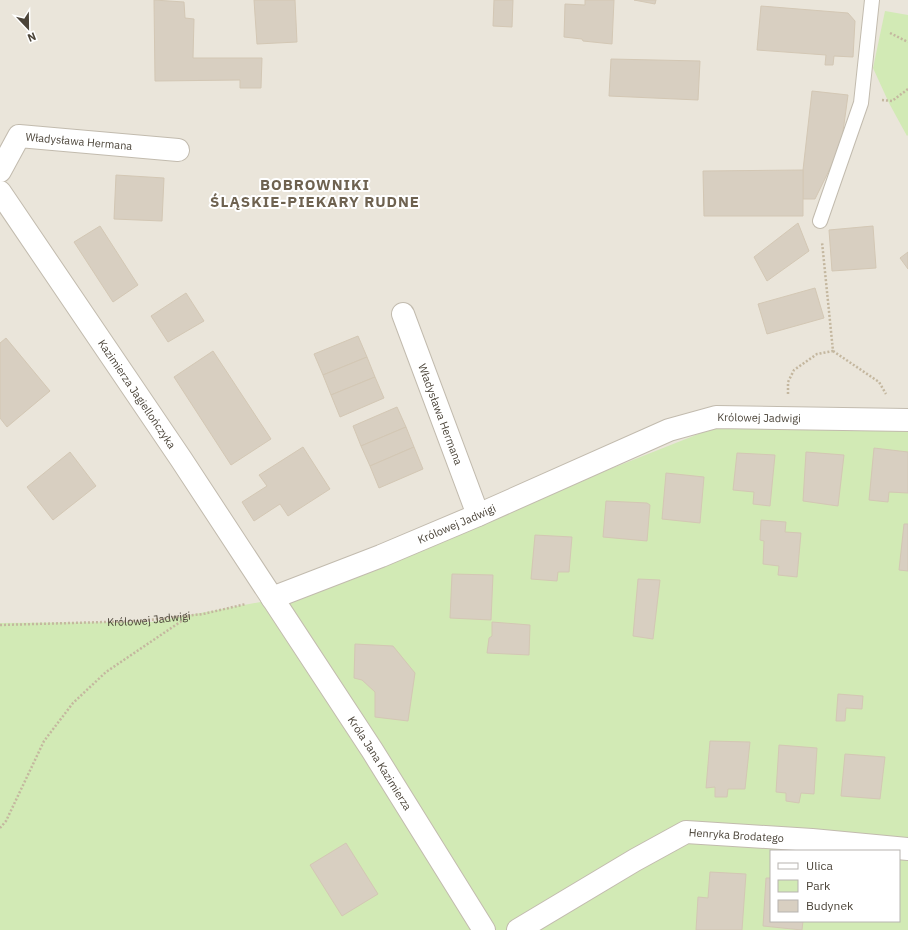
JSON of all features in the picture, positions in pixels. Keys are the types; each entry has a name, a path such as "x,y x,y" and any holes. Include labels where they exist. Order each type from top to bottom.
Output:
{"street":[{"name":"Władysława Hermana","path":"0,171 19,136 178,150"},
{"name":"Kazimierza Jagiellończyka","path":"0,192 181,459 272,598"},
{"name":"Władysława Hermana","path":"403,314 478,515"},
{"name":"Królowej Jadwigi","path":"272,598 381,556 478,515 669,430 716,417 905,420"},
{"name":"Króla Jana Kazimierza","path":"272,598 372,750 484,930"},
{"name":"Henryka Brodatego","path":"518,930 686,832 908,848"}],"lane":[{"path":"820,221 862,99 872,0"}],"path":[{"path":"862,99 892,101 908,89"},
{"path":"820,221 833,351"},
{"path":"788,418 788,382 794,370 817,354 833,351 879,382 905,420"},
{"name":"Królowej Jadwigi","path":"0,625 141,621 203,614 272,598"},
{"path":"0,828 6,821 44,741 73,703 106,672 189,616"}],"shaded area":[{"path":"0,0 908,0 908,930 641,930 0,668"}],"green space":[{"path":"885,11 908,15 907,136 889,103 873,68"},
{"path":"908,425 908,930 0,930 0,623 152,622 271,600 451,532 716,427"}],"building":[{"path":"154,0 184,2 185,18 194,19 193,58 262,58 261,88 240,88 240,80 155,81"},
{"path":"254,0 295,0 297,42 257,44"},
{"path":"494,0 513,0 512,27 493,26"},
{"path":"585,0 614,0 612,44 583,41 582,39 564,37 565,4 585,5"},
{"path":"634,0 656,0 655,4"},
{"path":"761,6 848,13 855,21 853,57 834,56 833,65 825,65 826,55 757,50"},
{"path":"611,59 700,61 698,100 609,96"},
{"path":"812,91 848,95 841,146 815,199 803,199 803,170"},
{"path":"803,170 803,216 704,216 703,171"},
{"path":"116,175 164,178 162,221 114,219"},
{"path":"798,223 809,251 767,281 754,257"},
{"path":"100,226 138,285 113,302 74,242"},
{"path":"873,226 876,268 832,271 829,230"},
{"path":"908,252 908,269 900,258"},
{"path":"815,288 824,318 767,334 758,304"},
{"path":"186,293 204,321 168,342 151,316"},
{"path":"358,336 367,357 323,375 314,354"},
{"path":"6,338 50,391 7,427 0,418 0,343"},
{"path":"213,351 271,439 231,465 174,377"},
{"path":"367,357 375,377 331,395 323,375"},
{"path":"375,377 384,398 340,417 331,395"},
{"path":"397,407 406,427 361,446 353,426"},
{"path":"406,427 414,447 370,466 361,446"},
{"path":"303,447 330,489 288,516 280,504 254,521 242,502 267,486 259,475"},
{"path":"414,447 423,469 379,488 370,466"},
{"path":"874,448 908,452 908,493 889,492 888,502 869,500"},
{"path":"70,452 96,486 53,520 27,487"},
{"path":"806,452 844,455 838,506 803,501"},
{"path":"737,453 775,455 770,506 753,504 754,492 733,490"},
{"path":"666,473 704,477 700,523 662,519"},
{"path":"606,501 647,503 650,505 647,541 603,537"},
{"path":"761,520 786,522 785,532 801,533 797,577 778,575 779,566 763,564 764,541 760,540"},
{"path":"904,524 908,524 908,571 899,570"},
{"path":"535,535 572,537 569,572 558,572 557,581 531,579"},
{"path":"452,574 493,575 491,620 450,618"},
{"path":"638,579 660,580 653,639 633,636"},
{"path":"492,622 530,625 529,655 487,653 489,638 492,636"},
{"path":"355,644 393,646 415,673 408,721 375,717 375,692 362,680 354,678"},
{"path":"838,694 863,696 862,709 846,708 845,721 836,721"},
{"path":"710,741 750,742 745,789 728,789 727,797 715,797 715,787 706,788"},
{"path":"779,745 817,748 814,794 801,793 799,803 786,801 786,793 776,792"},
{"path":"845,754 885,757 880,799 841,796"},
{"path":"346,843 378,894 342,916 310,865"},
{"path":"710,872 746,874 742,930 696,930 698,897 708,898"},
{"path":"766,878 770,878 770,922 803,922 802,930 763,926"}],"district":[{"name":"BOBROWNIKI ŚLĄSKIE-PIEKARY RUDNE","path":"315,194"}]}
